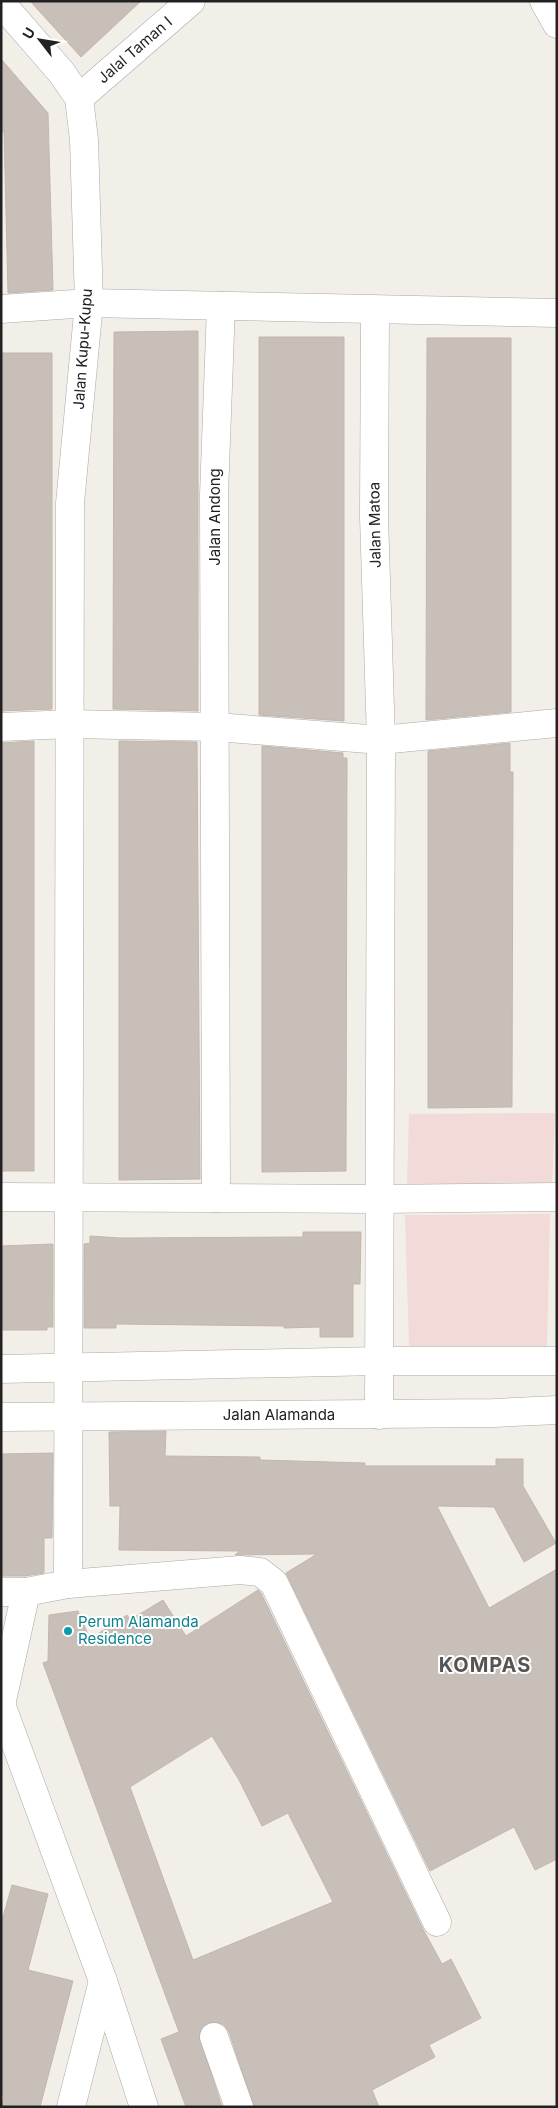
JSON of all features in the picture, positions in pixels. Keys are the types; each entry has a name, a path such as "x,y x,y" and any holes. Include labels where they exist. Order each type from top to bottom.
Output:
{"street":[{"name":"Jalal Taman I","path":"80,98 191,1"},
{"path":"544,1 557,24"},
{"path":"1,3 61,72 80,98"},
{"name":"Jalan Kupu-Kupu","path":"68,1584 70,504 89,302 84,140 80,98"},
{"path":"1,310 89,302 557,313"},
{"name":"Jalan Andong","path":"216,1198 214,495 221,306"},
{"name":"Jalan Matoa","path":"375,310 374,516 381,740 379,1414"},
{"path":"1,727 70,724 216,727 381,740 557,723"},
{"path":"1,1197 379,1199 557,1197"},
{"path":"1,1369 379,1362 557,1361"},
{"name":"Jalan Alamanda","path":"1,1417 68,1415 494,1414 557,1410"},
{"path":"144,2107 103,1981 1,1704 14,1592 68,1584 240,1570 260,1572 274,1583 437,1922"},
{"path":"71,2107 103,1981"},
{"path":"214,2037 239,2107"}],"shaded area":[{"path":"555,1113 552,1189 407,1185 409,1114"},
{"path":"550,1214 547,1346 409,1346 405,1215"}],"building":[{"path":"30,1 141,1 81,57"},
{"path":"1,59 48,113 53,290 8,293 4,131 1,133"},
{"path":"198,331 198,711 113,709 114,332"},
{"path":"259,337 344,337 344,721 259,715"},
{"path":"427,338 511,338 511,712 426,720"},
{"path":"1,353 52,353 52,709 1,711"},
{"path":"34,741 34,1171 1,1171 1,743"},
{"path":"119,741 197,742 200,1179 119,1180"},
{"path":"510,743 510,772 513,772 512,1107 428,1108 428,751"},
{"path":"262,746 343,753 343,758 347,758 346,1171 262,1172"},
{"path":"303,1232 361,1232 360,1284 353,1284 353,1337 320,1337 320,1327 284,1328 284,1326 116,1324 116,1328 84,1328 84,1244 90,1243 90,1236 120,1238 303,1237"},
{"path":"53,1244 53,1327 47,1327 47,1330 1,1330 1,1246"},
{"path":"166,1431 165,1456 260,1457 260,1460 365,1463 365,1466 496,1466 496,1459 523,1459 523,1486 556,1543 524,1562 494,1507 437,1506 489,1608 557,1569 557,1859 535,1870 514,1827 430,1871 286,1573 317,1554 235,1555 240,1551 119,1550 120,1506 110,1506 109,1432"},
{"path":"53,1453 52,1538 44,1538 44,1573 25,1576 1,1576 1,1454"},
{"path":"258,1590 261,1593 423,1929 442,1964 451,1959 481,2018 429,2045 435,2057 372,2090 379,2107 254,2107 229,2032 224,2025 216,2022 208,2023 202,2027 199,2035 222,2107 186,2107 161,2039 179,2032 43,1663 48,1661 49,1615 78,1611 90,1639 127,1615 130,1620 163,1600 186,1636","holes":["212,1736 239,1780 262,1826 288,1813 333,1902 193,1960 130,1787"]},
{"path":"12,1885 48,1894 28,1970 73,1981 40,2107 1,2107 4,2096 1,2095 1,1924"}],"place":[{"name":"Perum Alamanda Residence","path":"68,1631"}],"district":[{"name":"KOMPAS","path":"485,1665"}]}
